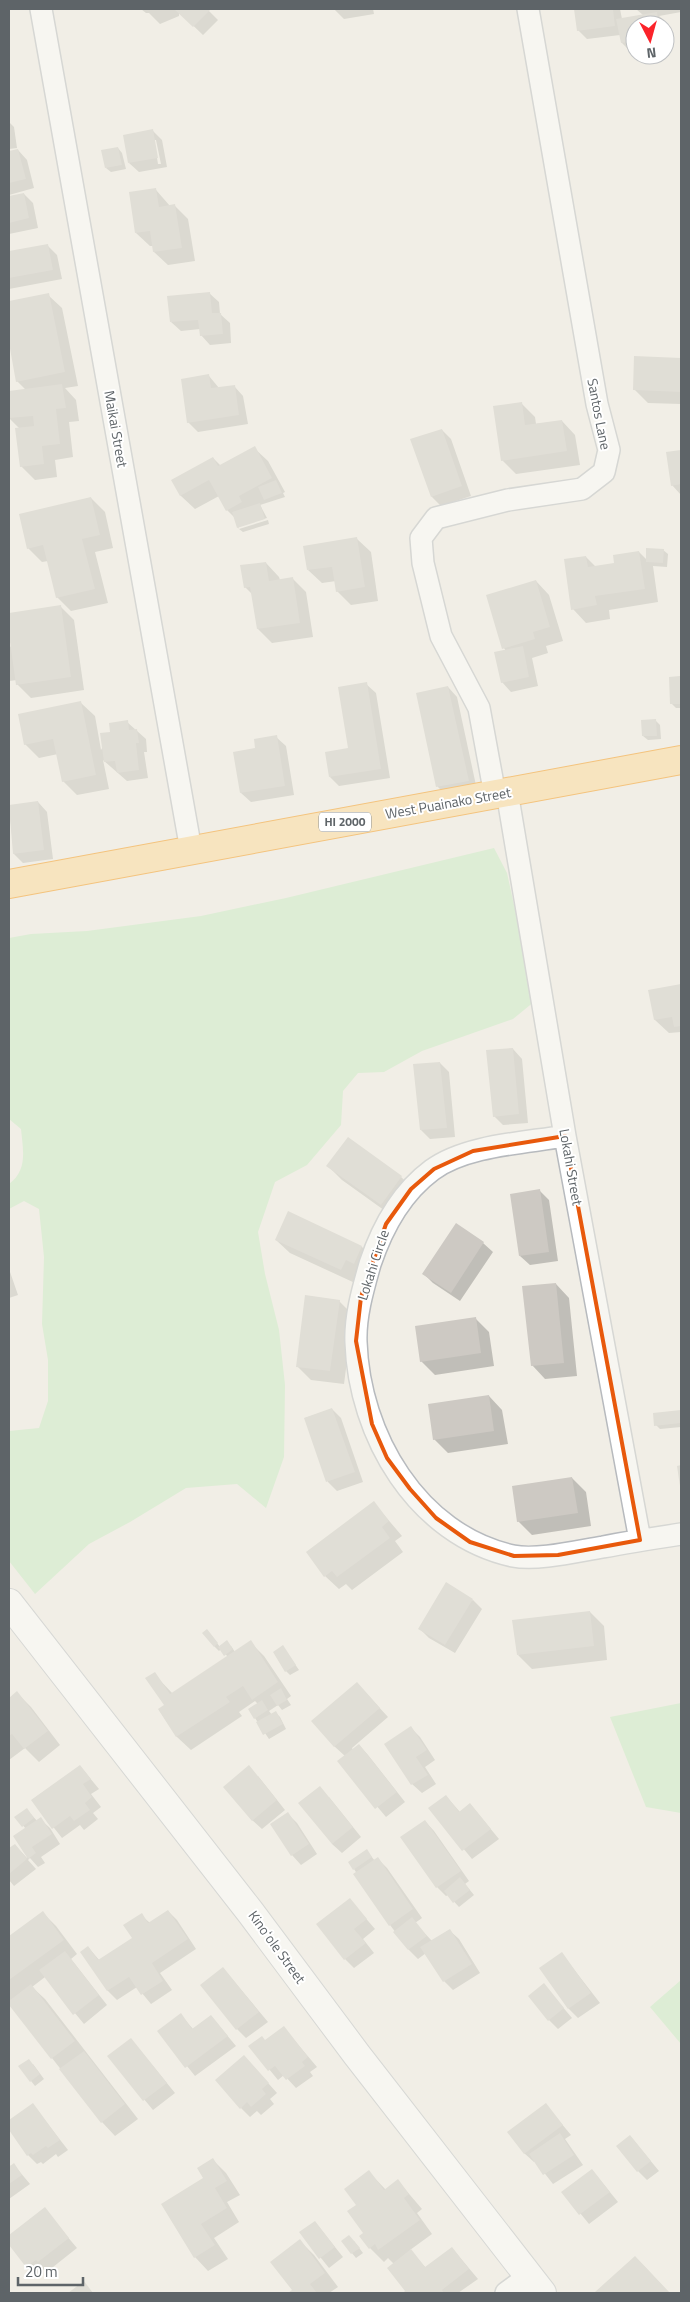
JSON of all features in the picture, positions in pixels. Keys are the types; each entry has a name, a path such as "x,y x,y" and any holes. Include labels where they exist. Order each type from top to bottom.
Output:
{"highway":[{"name":"West Puainako Street","path":"9,884 681,762"}],"street":[{"name":"Maikai Street","path":"41,9 191,850"},
{"name":"Santos Lane","path":"501,794 479,708 441,636 423,563 421,538 436,518 508,500 582,488 604,472 609,450 597,404 528,9"},
{"name":"Lokahi Street","path":"501,794 640,1540"},
{"name":"Lokahi Circle","path":"566,1136 473,1151 434,1169 411,1189 386,1224 361,1297 356,1341 362,1385 372,1424 388,1458 410,1489 436,1518 470,1542 514,1556 558,1555 681,1534"},
{"name":"Kinoʻole Street","path":"9,1604 251,1913 357,2055 535,2285"},
{"path":"506,2293 535,2285"}],"highlighted area":[{"path":"565,1136 640,1540 558,1555 514,1556 470,1542 436,1518 410,1489 387,1458 372,1424 356,1341 361,1297 373,1255 386,1224 411,1189 434,1169 473,1151"}],"green space":[{"path":"494,848 507,873 535,1001 513,1019 422,1051 384,1072 358,1073 343,1091 341,1125 307,1165 275,1182 258,1232 265,1274 279,1330 285,1385 284,1457 266,1508 237,1484 186,1488 89,1544 35,1594 9,1561 9,1431 39,1428 48,1401 48,1360 42,1324 44,1257 39,1209 24,1201 9,1209 9,1184 22,1166 23,1152 21,1129 9,1119 9,938 31,934 87,931 201,916 286,898"},
{"path":"681,1703 681,1813 646,1807 610,1717"},
{"path":"681,1980 681,2044 650,2007"}],"building":[{"path":"174,9 209,9 210,10 193,27"},
{"path":"574,9 613,9 615,26 577,31"},
{"path":"657,12 657,15 639,15"},
{"path":"625,17 625,42 621,43 616,19"},
{"path":"153,129 158,158 128,163 123,135"},
{"path":"118,147 122,165 105,168 101,150"},
{"path":"18,149 26,179 9,183 9,151"},
{"path":"156,188 159,207 175,204 182,248 153,252 150,231 135,233 129,192"},
{"path":"24,193 29,218 9,223 9,196"},
{"path":"48,244 53,270 9,278 9,251"},
{"path":"210,292 212,313 221,313 223,334 200,336 198,320 170,322 167,296"},
{"path":"49,293 65,372 16,382 9,343 9,301"},
{"path":"634,356 681,358 681,392 633,390"},
{"path":"209,374 211,388 235,385 239,415 187,423 181,379"},
{"path":"62,384 66,408 56,409 60,444 42,446 44,464 20,467 15,428 34,426 33,416 9,418 9,391"},
{"path":"522,402 525,425 562,420 567,451 501,461 493,406"},
{"path":"442,429 462,486 431,497 410,439"},
{"path":"255,446 272,478 239,496 242,502 226,511 209,480 180,496 171,480 213,457 218,466"},
{"path":"681,450 681,484 671,486 666,452"},
{"path":"276,480 282,493 264,500 258,487"},
{"path":"91,497 100,535 82,539 95,589 56,598 43,545 27,549 19,514"},
{"path":"260,503 265,519 237,528 232,512"},
{"path":"357,537 365,587 336,592 332,567 307,570 303,546"},
{"path":"646,548 664,549 663,563 646,562"},
{"path":"639,551 645,589 595,596 597,605 571,610 564,559 586,556 588,567 614,563 613,555"},
{"path":"266,562 269,581 293,577 300,623 257,629 250,587 244,588 240,565"},
{"path":"536,580 550,627 533,632 535,639 502,649 486,595"},
{"path":"61,605 71,677 16,685 9,635 9,613"},
{"path":"523,646 529,677 501,683 494,652"},
{"path":"680,676 681,704 670,704 669,677"},
{"path":"367,682 381,769 329,777 325,752 348,748 338,687"},
{"path":"448,686 469,781 436,787 416,693"},
{"path":"81,701 96,775 62,782 53,739 24,745 18,714"},
{"path":"656,719 657,736 642,736 641,720"},
{"path":"128,720 129,730 137,729 139,743 136,743 139,770 117,773 115,761 104,762 100,733 110,732 109,723"},
{"path":"277,735 285,786 240,793 233,752 255,748 254,739"},
{"path":"38,801 44,850 13,854 9,805"},
{"path":"681,984 681,1026 674,1027 672,1017 654,1020 648,990"},
{"path":"513,1048 519,1114 493,1117 486,1050"},
{"path":"440,1062 447,1128 420,1130 413,1064"},
{"path":"348,1137 402,1176 381,1205 326,1166"},
{"path":"540,1189 549,1252 519,1256 510,1194"},
{"path":"288,1211 362,1246 354,1264 346,1260 341,1270 275,1240"},
{"path":"456,1223 484,1242 451,1293 422,1274"},
{"path":"556,1283 564,1363 531,1366 522,1286"},
{"path":"305,1295 340,1300 330,1371 296,1367"},
{"path":"476,1317 481,1353 420,1362 415,1326"},
{"path":"489,1395 494,1431 433,1440 428,1404"},
{"path":"332,1408 355,1472 326,1482 304,1418"},
{"path":"681,1410 681,1423 654,1426 653,1413"},
{"path":"681,1465 681,1486 680,1486 677,1466"},
{"path":"572,1477 578,1513 517,1522 512,1486"},
{"path":"374,1501 389,1521 382,1527 390,1538 337,1577 332,1571 324,1577 306,1552"},
{"path":"446,1582 473,1599 445,1645 418,1629"},
{"path":"590,1611 594,1646 517,1655 512,1620"},
{"path":"207,1629 218,1643 214,1647 202,1633"},
{"path":"227,1640 233,1649 224,1656 218,1647"},
{"path":"251,1640 278,1682 252,1700 243,1686 226,1697 230,1702 176,1737 158,1709 164,1705 145,1678 155,1672 170,1694"},
{"path":"283,1645 296,1665 285,1672 273,1652"},
{"path":"357,1682 380,1708 334,1747 311,1721"},
{"path":"281,1688 287,1700 277,1706 270,1695"},
{"path":"17,1691 48,1731 24,1749 12,1734 9,1736 9,1698"},
{"path":"262,1700 268,1710 254,1719 248,1709"},
{"path":"276,1711 283,1724 263,1735 256,1722"},
{"path":"411,1726 427,1750 416,1757 428,1775 411,1785 384,1744"},
{"path":"359,1744 397,1792 375,1809 337,1761"},
{"path":"80,1765 91,1779 83,1784 92,1797 85,1803 90,1810 74,1821 70,1816 52,1829 31,1800"},
{"path":"249,1765 277,1800 252,1821 223,1787"},
{"path":"320,1786 353,1827 332,1844 298,1803"},
{"path":"446,1795 459,1812 470,1803 491,1829 462,1851 428,1808"},
{"path":"27,1808 34,1818 22,1827 14,1817"},
{"path":"288,1812 309,1844 291,1856 270,1824"},
{"path":"41,1817 52,1834 32,1847 36,1853 28,1859 13,1836"},
{"path":"425,1820 461,1871 436,1888 400,1837"},
{"path":"15,1844 27,1859 9,1874 9,1848"},
{"path":"367,1849 372,1857 353,1870 348,1862"},
{"path":"378,1857 413,1909 389,1926 353,1874"},
{"path":"460,1877 470,1890 453,1903 444,1891"},
{"path":"350,1898 367,1919 354,1929 366,1943 344,1960 316,1924"},
{"path":"168,1910 188,1939 152,1963 163,1981 141,1995 129,1977 107,1991 80,1952 88,1946 98,1960 132,1938 123,1925 142,1913 148,1923"},
{"path":"43,1911 64,1940 9,1980 9,1936"},
{"path":"412,1917 427,1936 408,1950 393,1932"},
{"path":"450,1929 472,1964 443,1982 420,1947"},
{"path":"65,1951 99,1995 73,2015 39,1970"},
{"path":"562,1952 591,1993 568,2009 539,1968"},
{"path":"223,1967 259,2012 236,2030 200,1985"},
{"path":"544,1983 564,2008 548,2021 528,1996"},
{"path":"31,1984 75,2041 51,2059 9,2005 9,2001"},
{"path":"181,2013 192,2029 211,2015 228,2036 185,2068 157,2031"},
{"path":"284,2026 308,2057 302,2062 305,2066 286,2080 275,2066 268,2071 248,2046 262,2036 265,2040"},
{"path":"131,2038 167,2083 143,2101 107,2056"},
{"path":"84,2051 125,2104 101,2123 59,2069"},
{"path":"244,2055 269,2083 262,2089 266,2094 251,2107 247,2102 240,2109 215,2080"},
{"path":"29,2059 40,2074 30,2082 18,2066"},
{"path":"33,2103 60,2140 48,2148 46,2146 33,2155 31,2153 27,2156 9,2130 9,2120"},
{"path":"546,2103 563,2125 524,2154 507,2132"},
{"path":"560,2133 574,2155 543,2175 529,2154"},
{"path":"630,2135 651,2161 637,2172 616,2146"},
{"path":"213,2158 227,2181 215,2188 227,2208 201,2224 215,2245 194,2258 161,2204 203,2178 197,2168"},
{"path":"14,2163 22,2175 9,2184 9,2167"},
{"path":"592,2169 610,2192 579,2215 561,2192"},
{"path":"369,2170 384,2190 398,2179 409,2194 404,2198 420,2220 378,2250 375,2244 369,2249 359,2236 363,2233 347,2211 356,2205 344,2189"},
{"path":"45,2207 69,2238 38,2262 36,2260 26,2267 9,2245 9,2235"},
{"path":"315,2221 335,2247 319,2259 299,2232"},
{"path":"349,2235 360,2248 351,2254 341,2241"},
{"path":"300,2239 325,2273 310,2284 317,2293 288,2293 292,2290 270,2262"},
{"path":"452,2247 469,2269 442,2290 444,2293 403,2293 405,2291 387,2268 411,2249 425,2267"},
{"path":"635,2256 670,2293 595,2292"},
{"path":"84,2281 93,2293 68,2293"}]}
